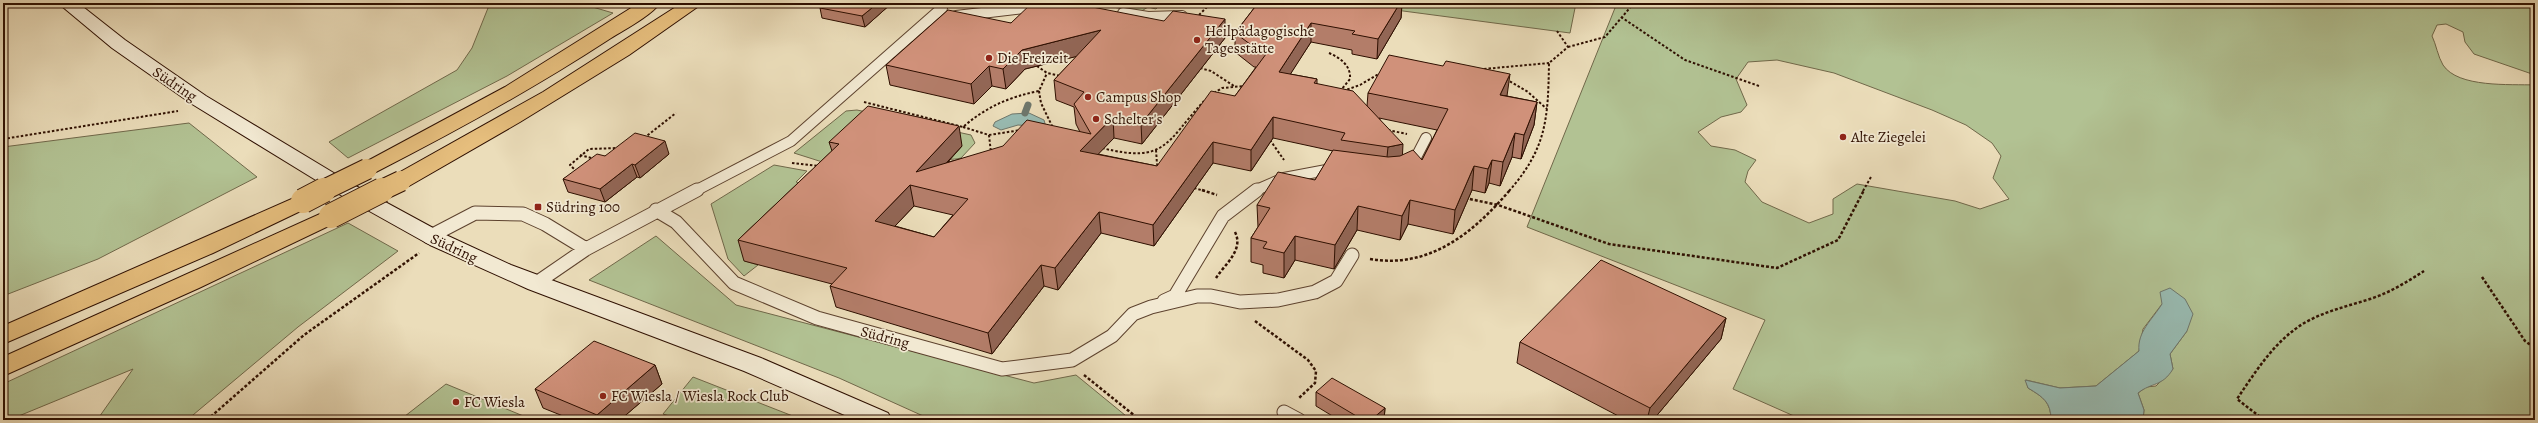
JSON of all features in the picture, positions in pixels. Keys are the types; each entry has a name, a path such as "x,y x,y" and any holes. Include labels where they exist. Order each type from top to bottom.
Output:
{"highway":[{"path":"3,336 205,248 422,142 507,93 651,3"},
{"path":"3,367 191,284 401,181 548,98 619,54 694,3"}],"street":[{"name":"Südring","path":"68,3 107,37 208,106 373,206 434,239 535,284 630,318 827,394 879,420"}],"lane":[{"path":"535,284 586,249 656,210 758,160 791,141 942,8 941,3"},
{"path":"931,17 971,15 1067,3"},
{"path":"1063,4 1078,6"},
{"path":"1110,11 1148,18 1187,15"},
{"path":"1397,173 1411,167 1426,138"},
{"path":"1150,307 1175,296 1221,220 1239,202 1253,192 1284,178 1325,169 1352,168"},
{"name":"Südring","path":"656,210 676,222 734,284 817,318 1002,369 1072,360 1112,336 1133,314 1150,307"},
{"path":"434,239 456,221 475,213 523,214 545,224 586,249"},
{"path":"1150,307 1196,296 1234,300 1278,300 1315,292 1336,280 1352,255"},
{"path":"1284,412 1299,420"}],"path":[{"path":"1476,69 1549,63 1568,47 1605,37 1634,3"},
{"path":"1200,15 1203,20"},
{"path":"1621,17 1685,60 1759,86"},
{"path":"1557,31 1568,47"},
{"path":"1329,53 1341,58 1348,67 1351,75 1350,82 1339,92 1360,86 1380,72 1386,71"},
{"path":"1352,255 1377,261 1409,259 1445,248 1498,205 1534,159 1547,122 1549,63"},
{"path":"1037,66 1047,73 1069,77"},
{"path":"1197,68 1212,71 1234,86"},
{"path":"1484,69 1495,73"},
{"path":"1047,73 1039,91 1040,106 1051,121 1055,134"},
{"path":"1502,76 1528,92 1547,109"},
{"path":"1211,95 1222,88 1247,86"},
{"path":"1345,90 1348,96"},
{"path":"963,127 980,111 1013,95 1039,91"},
{"path":"842,97 963,127 989,135 1014,129 1024,130"},
{"path":"1096,147 1119,152 1140,153 1156,150 1168,144 1193,112 1207,99"},
{"path":"3,139 208,106"},
{"path":"638,142 676,112"},
{"path":"1385,130 1426,138"},
{"path":"989,135 992,158"},
{"path":"608,154 625,146"},
{"path":"584,174 574,170 570,165 580,155 589,149 619,148"},
{"path":"1156,150 1157,164 1161,168"},
{"path":"580,155 599,160"},
{"path":"787,162 824,168"},
{"path":"1462,197 1498,205 1609,244 1777,268 1838,240 1871,177"},
{"path":"1188,185 1239,202"},
{"path":"1221,220 1239,237 1239,247 1221,267 1215,279 1251,318 1308,360 1316,371 1315,383 1299,398 1284,407 1284,412"},
{"path":"207,420 304,336 434,239"},
{"path":"2264,420 2237,399 2269,355 2299,326 2335,310 2371,298 2407,281 2424,270"},
{"path":"2482,277 2526,341 2535,348"},
{"path":"1072,360 1079,371 1140,420"}],"green space":[{"path":"490,3 579,3 613,13 507,76 348,158 329,142 457,70 472,48"},
{"path":"960,3 1047,3 989,9"},
{"path":"1091,3 1162,3 1156,9 1148,7 1140,12"},
{"path":"1390,3 1576,3 1570,33 1388,9"},
{"path":"1617,3 2535,3 2535,75 2474,54 2465,42 2463,32 2446,24 2437,25 2432,36 2443,65 2450,72 2460,78 2485,83 2535,85 2535,420 2143,420 2144,410 2138,393 2146,387 2156,386 2173,369 2170,354 2187,331 2162,304 2143,329 2139,351 2096,386 2060,388 2026,380 2028,388 2042,397 2048,404 2051,420 1803,420 1733,389 1765,320 1527,227","holes":["1777,60 1834,73 1932,110 1966,125 1992,143 2001,156 1993,178 2009,199 1980,209 1955,201 1857,184 1833,199 1833,214 1809,223 1762,202 1745,182 1748,171 1756,160 1735,150 1711,146 1698,132 1721,117 1741,112 1747,105 1736,79 1748,62"]},
{"path":"857,110 971,135 975,143 961,158 956,159 835,166 794,153 846,111"},
{"path":"189,123 257,177 98,259 3,296 3,147"},
{"path":"774,165 807,171 796,182 843,193 745,261 758,265 744,276 728,259 711,204"},
{"path":"348,223 398,251 298,327 187,420 97,420 133,369 9,420 3,420 3,384"},
{"path":"656,236 736,305 1034,383 1076,375 1131,420 932,420 839,378 589,280"},
{"path":"693,377 803,420 682,420 663,414"},
{"name":"FC Wiesla","path":"446,384 533,420 400,420"}],"water":[{"path":"1029,113 1044,120 1046,127 1018,125 1001,130 993,126 995,122 1012,114"},
{"path":"2170,288 2185,299 2193,314 2187,331 2170,354 2173,369 2169,375 2161,382 2138,393 2144,410 2143,420 2051,420 2048,404 2042,397 2028,388 2025,380 2060,388 2096,386 2139,351 2140,338 2146,326 2162,304 2160,292"}],"building":[{"path":"826,3 878,3 862,16 820,8"},
{"path":"1032,3 1072,3 1164,21 1173,11 1225,19 1141,124 1113,117 1080,151 1157,166 1211,91 1235,96 1269,50 1254,47 1235,33 1258,3 1400,3 1378,39 1352,34 1355,31 1311,23 1279,72 1317,79 1314,83 1353,91 1403,144 1388,147 1341,140 1345,133 1273,117 1251,150 1213,142 1153,225 1099,212 1055,268 1041,265 988,333 830,286 847,268 738,240 839,144 829,142 868,106 959,126 916,172 1003,146 1027,120 1091,134 1074,104 1084,92 1054,80 1101,30 1022,50 1003,69 989,66 971,84 886,65 948,10 1011,23","holes":["910,185 968,199 934,237 875,221"]},
{"path":"1389,55 1443,66 1446,61 1510,74 1500,95 1537,102 1524,135 1515,133 1503,162 1492,160 1488,169 1474,166 1455,210 1410,200 1402,216 1358,206 1335,245 1295,236 1284,253 1263,248 1267,242 1251,238 1270,208 1257,205 1278,172 1315,180 1333,150 1388,157 1400,156 1413,150 1422,160 1448,109 1368,93"},
{"path":"635,133 665,141 635,165 632,164 600,189 563,179 597,154 605,156"},
{"path":"1601,260 1726,318 1650,408 1520,342"},
{"path":"594,341 655,365 597,415 535,389"},
{"path":"1332,378 1385,408 1371,420 1363,420 1316,392"}],"waterway":[{"path":"1025,113 1028,105"}],"place":[{"name":"Heilpädagogische Tagesstätte","path":"1197,40"},
{"name":"Die Freizeit","path":"989,58"},
{"name":"Campus Shop","path":"1088,97"},
{"name":"Schelter's","path":"1096,119"},
{"name":"Alte Ziegelei","path":"1843,137"},
{"name":"Südring 100","path":"538,207"},
{"name":"FC Wiesla / Wiesla Rock Club","path":"603,396"},
{"name":"FC Wiesla","path":"456,402"}]}
